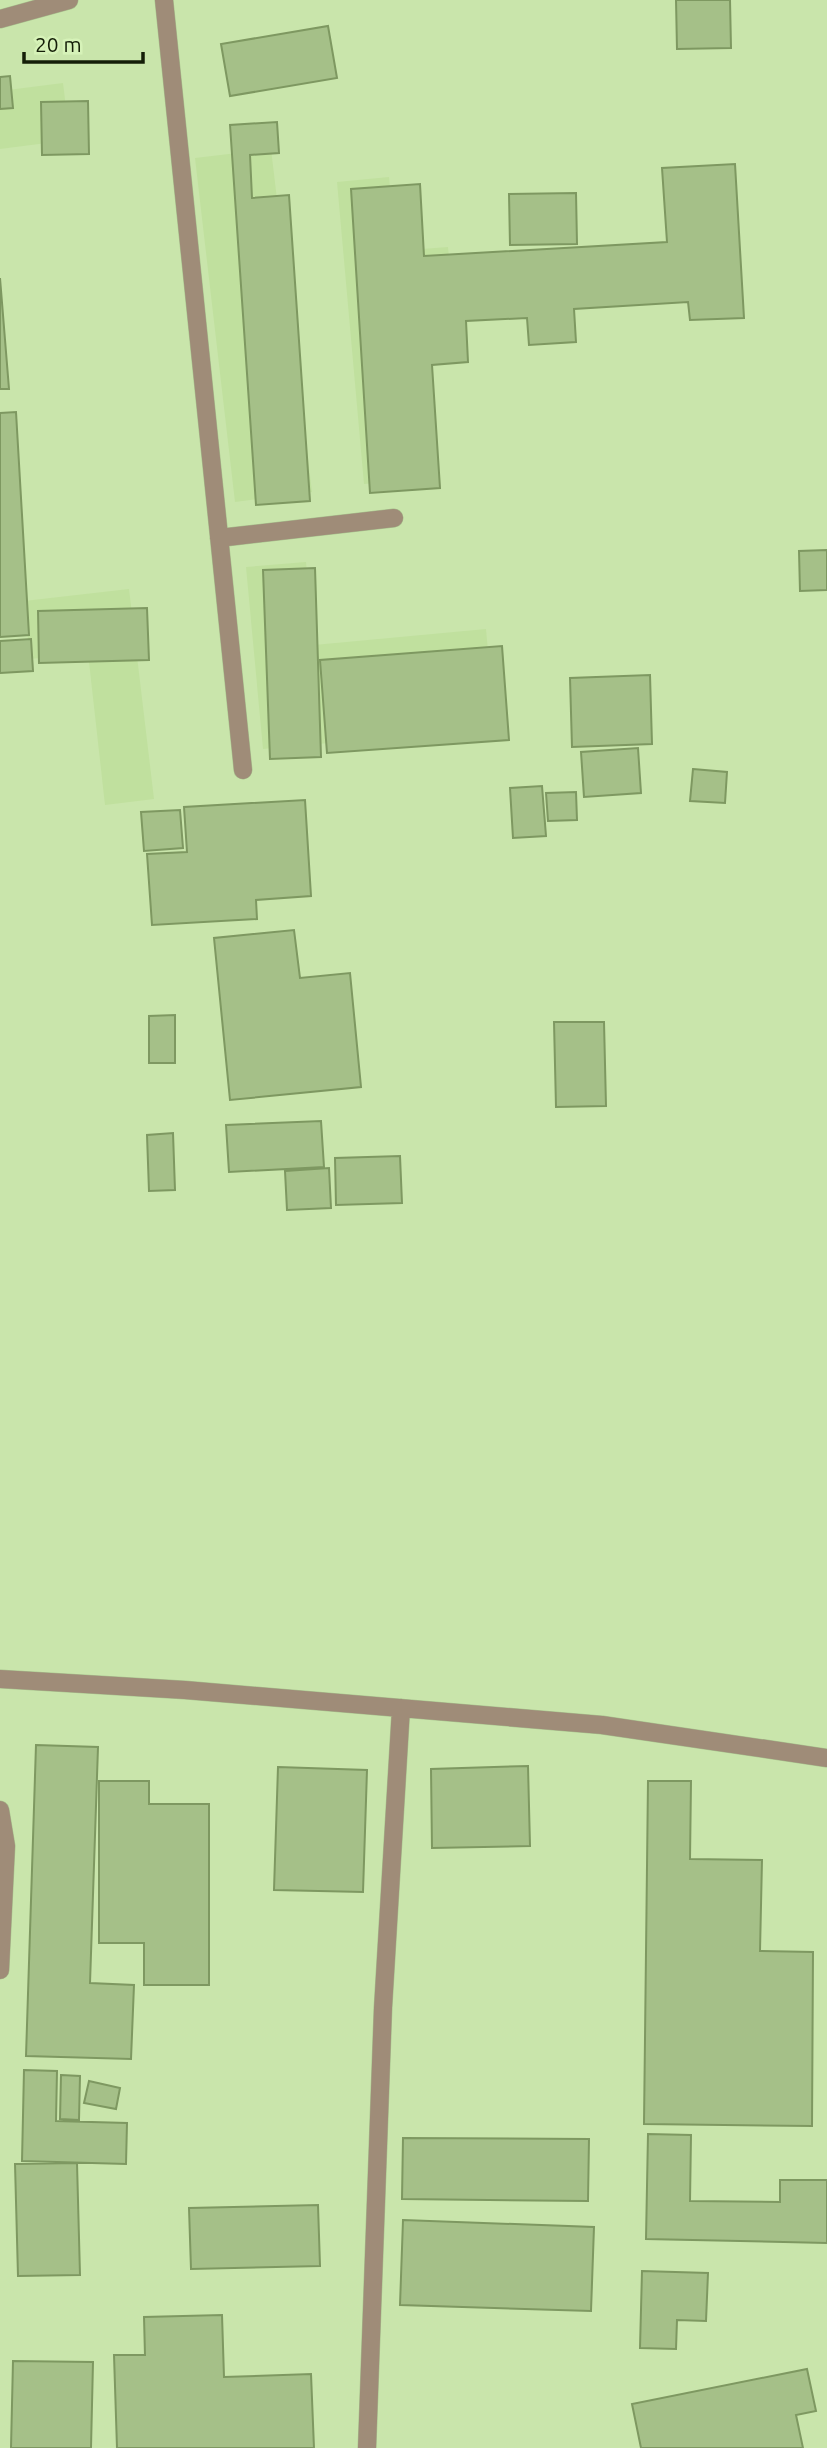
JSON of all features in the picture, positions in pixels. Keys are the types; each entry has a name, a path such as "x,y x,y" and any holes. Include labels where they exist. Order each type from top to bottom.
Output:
{"street":[{"path":"0,19 69,0"},
{"path":"164,0 243,771"},
{"path":"219,538 394,518"},
{"path":"0,1678 602,1725 827,1758"},
{"path":"367,2448 383,2008 401,1708"},
{"path":"0,1810 6,1846 0,1970"}],"shaded area":[{"path":"63,83 70,140 0,149 0,91"},
{"path":"271,149 312,492 235,502 195,158"},
{"path":"389,177 396,251 448,247 454,311 412,315 427,479 364,484 337,182"},
{"path":"306,562 314,645 486,629 495,728 263,749 246,567"},
{"path":"129,589 154,799 105,805 88,653 30,659 24,601"}],"building":[{"path":"676,0 730,0 731,48 677,49"},
{"path":"328,26 337,78 230,96 221,44"},
{"path":"10,76 13,108 0,109 0,77"},
{"path":"88,101 89,154 42,155 41,102"},
{"path":"277,122 279,153 250,155 252,198 289,195 310,501 256,505 230,125"},
{"path":"735,164 744,318 690,320 688,302 574,309 576,342 529,345 527,318 466,321 468,362 432,365 440,488 370,493 351,189 420,184 424,256 667,242 662,168"},
{"path":"576,193 577,244 510,245 509,194"},
{"path":"0,278 9,389 0,389"},
{"path":"16,412 29,635 0,637 0,413"},
{"path":"827,550 827,590 800,591 799,551"},
{"path":"315,568 321,757 270,759 263,570"},
{"path":"147,608 149,660 39,663 38,611"},
{"path":"31,639 33,671 0,673 0,641"},
{"path":"502,646 509,740 327,753 320,660"},
{"path":"650,675 652,744 572,747 570,678"},
{"path":"638,748 641,793 584,797 581,752"},
{"path":"693,769 727,772 725,803 690,801"},
{"path":"542,786 546,836 513,838 510,788"},
{"path":"576,792 577,820 548,821 546,793"},
{"path":"305,800 311,896 256,900 257,919 152,925 147,854 187,852 184,807"},
{"path":"180,810 183,848 144,851 141,812"},
{"path":"294,930 300,978 350,973 361,1087 230,1100 214,938"},
{"path":"175,1015 175,1063 149,1063 149,1016"},
{"path":"554,1022 604,1022 606,1106 556,1107"},
{"path":"321,1121 324,1167 229,1172 226,1125"},
{"path":"173,1133 175,1190 149,1191 147,1135"},
{"path":"400,1156 402,1203 336,1205 335,1158"},
{"path":"329,1168 331,1208 287,1210 285,1171"},
{"path":"36,1745 98,1747 90,1983 134,1985 131,2059 26,2056"},
{"path":"528,1766 530,1846 432,1848 431,1769"},
{"path":"278,1767 367,1770 363,1892 274,1890"},
{"path":"99,1781 149,1781 149,1804 209,1804 209,1985 144,1985 144,1943 99,1943"},
{"path":"648,1781 691,1781 690,1859 762,1860 760,1951 813,1952 812,2126 644,2124"},
{"path":"24,2070 57,2071 56,2121 127,2123 126,2164 22,2161"},
{"path":"61,2075 80,2076 79,2120 60,2119"},
{"path":"89,2081 120,2088 116,2109 84,2103"},
{"path":"648,2134 691,2135 690,2201 780,2202 780,2180 827,2180 827,2243 646,2239"},
{"path":"403,2138 589,2139 588,2201 402,2199"},
{"path":"77,2163 80,2275 18,2276 15,2164"},
{"path":"318,2205 320,2266 191,2269 189,2208"},
{"path":"403,2220 594,2227 591,2311 400,2305"},
{"path":"642,2271 708,2273 706,2321 677,2320 676,2349 640,2348"},
{"path":"222,2315 224,2377 311,2374 314,2448 117,2448 114,2355 145,2355 144,2317"},
{"path":"13,2361 93,2362 91,2448 11,2448"},
{"path":"807,2369 816,2411 796,2415 803,2448 641,2448 632,2404"}]}
